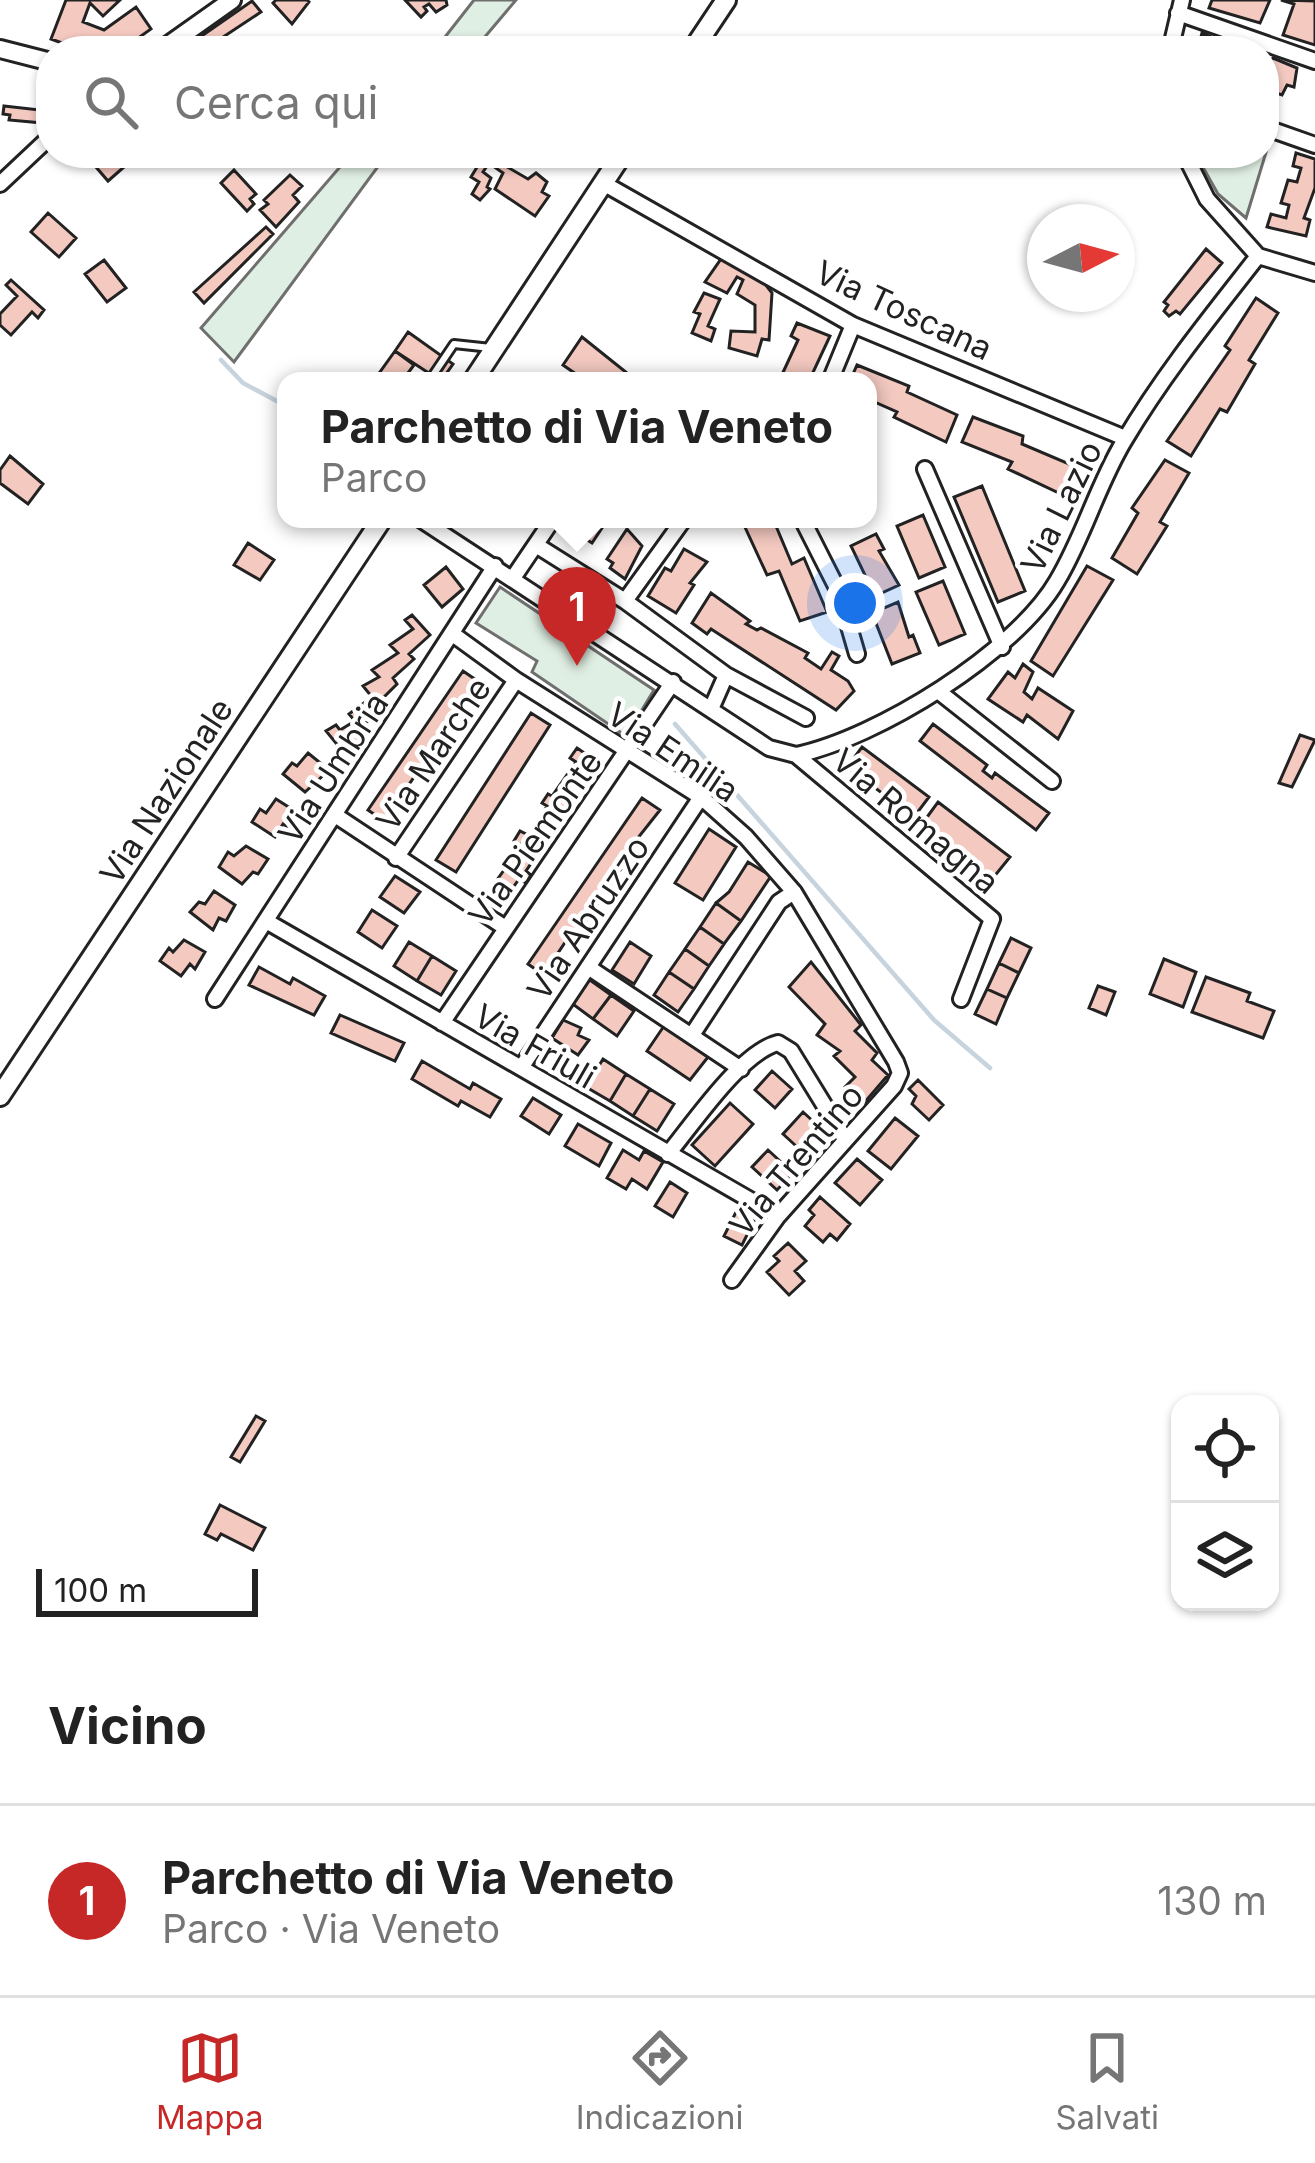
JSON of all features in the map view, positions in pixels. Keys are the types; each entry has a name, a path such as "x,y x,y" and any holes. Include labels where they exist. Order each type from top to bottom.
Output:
{"main road":[{"path":"702,36 726,0"},
{"path":"479,372 613,168"},
{"name":"Via Nazionale","path":"0,1096 376,528"}],"street":[{"path":"181,36 230,0"},
{"path":"1173,36 1180,6 1254,36"},
{"path":"1279,46 1315,61"},
{"path":"0,49 36,58"},
{"path":"1279,132 1315,145"},
{"path":"0,184 36,150"},
{"path":"1192,168 1207,199 1258,256 1312,272 1315,254"},
{"name":"Via Toscana","path":"603,183 854,325 1125,438"},
{"name":"Via Lazio","path":"796,755 824,749 938,691 1028,622 1077,545 1097,488 1125,438 1182,353 1258,256"},
{"path":"834,372 854,325"},
{"path":"925,469 1002,646"},
{"path":"434,528 769,748 796,755"},
{"path":"513,578 548,528"},
{"path":"625,601 678,528"},
{"path":"807,528 839,592 857,653"},
{"path":"536,545 625,601 726,675 806,718"},
{"name":"Via Umbria","path":"214,1000 495,566"},
{"name":"Via Emilia","path":"454,635 515,680 701,797 767,857 794,892 900,1073"},
{"path":"711,709 726,675"},
{"name":"Via Marche","path":"396,858 515,680"},
{"name":"Via Piemonte","path":"442,1023 673,682"},
{"path":"938,691 1052,781"},
{"name":"Via Romagna","path":"796,755 992,919 961,999"},
{"name":"Via Abruzzo","path":"520,1068 701,797"},
{"path":"335,815 504,927"},
{"path":"692,1035 779,902 794,892"},
{"name":"Via Friuli","path":"266,921 778,1216"},
{"path":"588,967 741,1069"},
{"path":"668,1154 741,1069 763,1047 778,1043 791,1052 845,1139"},
{"name":"Via Trentino","path":"732,1280 778,1216 894,1086 900,1073"}],"lane":[{"path":"436,372 454,344 495,348"}],"green space":[{"path":"474,0 516,0 486,36 446,36"},
{"path":"339,168 377,168 234,362 201,328"},
{"path":"1203,168 1261,168 1246,218 1218,194"},
{"path":"500,587 654,690 626,736 532,672 537,661 476,623"}],"building":[{"path":"66,0 120,0 103,16 90,3 83,22 104,30 136,7 151,29 141,36 52,36"},
{"path":"405,0 446,0 447,5 436,12 429,4 421,17"},
{"path":"1212,0 1270,0 1260,23 1209,8"},
{"path":"1281,0 1315,1 1315,45 1283,35 1294,4"},
{"path":"252,1 261,12 225,36 202,36"},
{"path":"309,2 292,24 273,3"},
{"path":"1279,60 1297,68 1294,87 1287,85 1282,95"},
{"path":"4,106 36,110 36,122 9,120 10,115 3,114"},
{"path":"1296,153 1315,159 1315,188 1304,218 1310,220 1306,236 1267,227 1271,214 1286,218 1289,205 1281,203 1288,180 1297,182 1301,168 1293,166"},
{"path":"97,168 123,168 108,181"},
{"path":"476,168 486,168 483,172 491,178 490,189 480,200 472,194 479,182 471,177"},
{"path":"496,168 509,168 528,179 536,173 547,182 542,192 549,196 535,216 495,189 503,173"},
{"path":"234,170 256,194 247,211 221,183"},
{"path":"290,175 302,186 293,195 299,202 276,227 260,210"},
{"path":"48,213 76,238 59,257 31,232"},
{"path":"266,227 273,234 204,303 194,292"},
{"path":"1206,249 1222,263 1180,314 1176,311 1169,316 1164,302"},
{"path":"721,259 762,280 772,293 769,340 762,339 757,356 729,348 731,331 755,332 755,305 737,294 743,280 737,277 727,293 705,282"},
{"path":"104,260 126,288 107,302 85,274"},
{"path":"11,280 44,310 38,318 32,312 11,335 0,325 0,314 17,296 6,285"},
{"path":"704,293 720,299 708,326 715,329 711,341 692,333 700,314 694,312"},
{"path":"1256,298 1278,313 1249,360 1255,364 1227,412 1220,409 1191,456 1167,441 1230,350 1225,346"},
{"path":"797,323 830,336 813,372 783,372 798,340 791,336"},
{"path":"408,332 453,364 447,372 427,372 395,351"},
{"path":"582,337 626,372 573,372 563,365"},
{"path":"395,351 414,365 409,372 380,372"},
{"path":"877,373 957,415 946,442 894,417 897,412 877,403"},
{"path":"973,417 1023,436 1022,444 1074,466 1061,494 1008,469 1012,462 962,442"},
{"path":"10,456 43,484 28,504 0,483 0,470"},
{"path":"1165,460 1189,473 1160,522 1167,526 1137,574 1112,558 1138,513 1132,508"},
{"path":"982,486 1025,591 998,602 954,497"},
{"path":"923,515 945,567 919,578 897,526"},
{"path":"571,528 602,528 592,543"},
{"path":"745,528 777,528 792,564 804,558 827,612 800,621 779,571 767,575"},
{"path":"627,529 642,546 625,579 610,568 613,563 607,559"},
{"path":"876,534 884,549 879,551 899,585 875,596 851,546"},
{"path":"248,543 274,560 260,580 234,565"},
{"path":"684,549 707,562 690,583 694,585 676,613 648,596"},
{"path":"1087,566 1113,580 1053,676 1031,661"},
{"path":"446,567 463,589 442,607 424,585"},
{"path":"943,581 965,634 939,645 916,592"},
{"path":"711,593 750,621 746,624 808,653 805,658 821,669 832,652 839,656 831,670 854,691 836,710 711,629 707,634 692,623"},
{"path":"898,602 909,637 913,635 920,653 892,664 872,613"},
{"path":"412,615 430,635 409,654 414,659 393,678 397,684 377,704 382,709 359,729 362,738 344,753 326,731 336,725 340,730 355,721 349,714 372,697 363,686 379,677 372,670 398,653 390,645 413,629 405,620"},
{"path":"1023,664 1033,672 1024,692 1032,699 1038,688 1073,711 1058,739 1027,715 1023,722 988,699 1008,672 1015,678"},
{"path":"463,671 479,682 384,821 368,810"},
{"path":"531,713 550,725 456,872 436,860"},
{"path":"933,724 987,765 983,771 992,778 995,773 1049,813 1036,830 920,741"},
{"path":"1300,735 1315,740 1292,787 1279,783"},
{"path":"862,747 929,797 914,817 847,767"},
{"path":"577,748 599,763 526,871 531,875 526,883 519,879 503,902 489,891 522,845 514,841 520,831 530,836 547,806 542,803 576,762 570,758"},
{"path":"308,753 329,770 305,792 283,774"},
{"path":"642,798 660,810 618,863 623,866 570,944 566,941 552,962 557,966 548,978 528,964"},
{"path":"276,799 298,813 289,828 283,824 275,837 252,822 260,809 266,813"},
{"path":"938,802 1010,857 993,878 922,824"},
{"path":"709,829 736,847 703,900 675,883"},
{"path":"246,846 268,859 258,874 253,872 242,884 219,867 228,852 234,856"},
{"path":"748,862 771,876 741,921 716,903"},
{"path":"395,876 420,892 404,913 380,897"},
{"path":"214,891 235,905 226,921 219,918 213,930 190,912 199,902 205,904"},
{"path":"716,903 741,921 724,944 700,927"},
{"path":"372,910 397,926 382,948 358,932"},
{"path":"700,927 724,944 709,966 685,949"},
{"path":"1011,938 1031,948 1019,973 999,963"},
{"path":"184,940 205,952 195,969 190,964 181,976 160,961 169,948 173,952"},
{"path":"409,942 432,956 417,981 394,966"},
{"path":"630,942 651,956 634,984 612,970"},
{"path":"685,949 709,966 694,989 669,972"},
{"path":"432,956 456,971 441,995 417,981"},
{"path":"1164,959 1196,972 1183,1007 1150,994"},
{"path":"811,962 861,1025 855,1031 877,1053 872,1060 888,1075 864,1103 845,1087 855,1077 834,1056 840,1051 817,1035 825,1024 789,987"},
{"path":"999,963 1019,973 1007,998 987,989"},
{"path":"259,967 290,984 293,978 325,996 314,1015 249,985"},
{"path":"669,972 694,989 678,1012 654,995"},
{"path":"1206,977 1250,993 1247,1001 1274,1011 1263,1038 1192,1012"},
{"path":"587,978 611,995 593,1019 570,1002"},
{"path":"1098,986 1115,992 1106,1015 1089,1008"},
{"path":"987,989 1007,998 996,1024 975,1014"},
{"path":"611,995 634,1011 617,1036 593,1019"},
{"path":"340,1015 404,1043 395,1061 331,1033"},
{"path":"563,1020 581,1028 578,1035 589,1040 578,1055 552,1038"},
{"path":"664,1026 708,1057 690,1080 647,1051"},
{"path":"603,1059 626,1074 610,1101 586,1087"},
{"path":"422,1061 470,1089 473,1083 501,1099 490,1117 461,1101 458,1106 412,1079"},
{"path":"772,1071 792,1089 775,1108 755,1090"},
{"path":"626,1074 650,1089 633,1116 610,1101"},
{"path":"918,1080 943,1105 929,1120 912,1104 916,1096 909,1089"},
{"path":"650,1089 674,1104 657,1131 633,1116"},
{"path":"533,1098 561,1115 549,1134 521,1116"},
{"path":"730,1103 753,1124 715,1166 692,1145"},
{"path":"803,1112 827,1134 807,1156 783,1134"},
{"path":"895,1118 918,1136 891,1169 868,1151"},
{"path":"578,1124 611,1143 599,1166 565,1146"},
{"path":"623,1150 639,1160 644,1151 663,1162 647,1189 632,1179 626,1189 607,1178"},
{"path":"768,1150 793,1173 777,1190 752,1167"},
{"path":"857,1159 882,1180 860,1205 835,1183"},
{"path":"670,1182 687,1193 673,1217 655,1206"},
{"path":"820,1197 850,1224 837,1240 830,1234 823,1242 805,1226 814,1215 809,1210"},
{"path":"738,1208 756,1217 742,1245 724,1236"},
{"path":"788,1243 806,1261 795,1271 804,1281 789,1295 767,1272 779,1261 774,1256"},
{"path":"256,1416 265,1421 240,1462 231,1457"},
{"path":"220,1505 265,1528 253,1550 221,1534 217,1540 205,1534"}],"waterway":[{"path":"221,360 243,383 277,401"},
{"path":"675,724 934,1020 990,1068"}],"place":[{"name":"Parchetto di Via Veneto","path":"577,666"}]}
